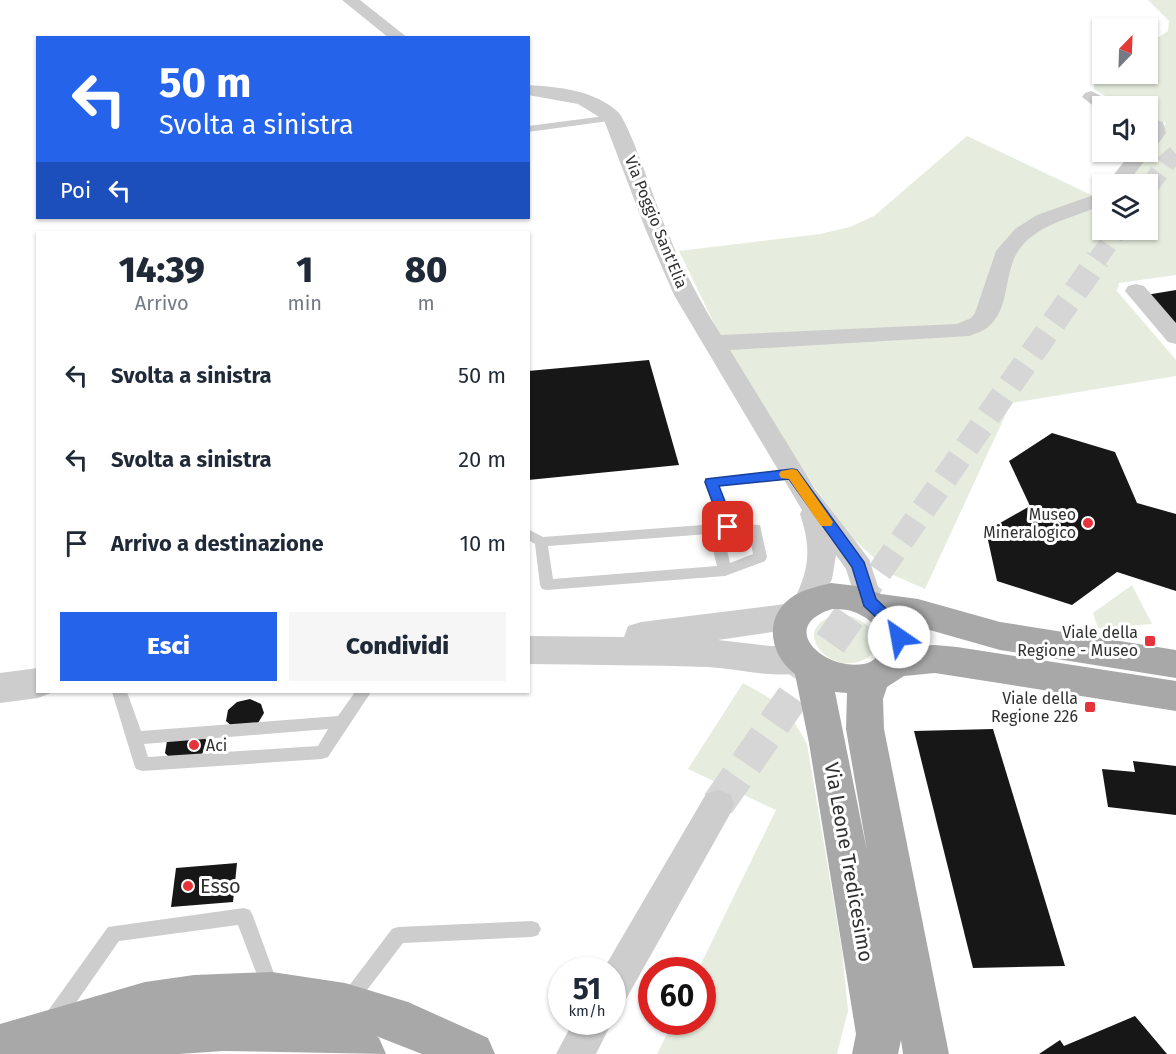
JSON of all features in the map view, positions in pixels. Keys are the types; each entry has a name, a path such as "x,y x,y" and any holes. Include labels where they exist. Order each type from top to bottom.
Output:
{"main road":[{"path":"1176,664 1000,636 918,612 874,605 857,598 831,596 800,609 789,630 791,645 807,665 828,678 846,681 935,659 1176,696"},
{"path":"874,605 894,625 899,637 899,650 864,699 865,729 926,1054"},
{"name":"Via Leone Tredicesimo","path":"807,665 828,743 879,1034 875,1054"},
{"path":"0,1047 223,1029 271,1012 345,1005 408,1024 472,1054"},
{"path":"271,1012 325,1041 363,1054"}],"street":[{"path":"350,0 397,36"},
{"path":"530,90 557,92 587,100 603,108 613,118"},
{"name":"Via Poggio Sant'Elia","path":"613,118 685,295 799,485"},
{"path":"1124,174 1134,162"},
{"path":"714,343 962,331 980,322 988,309 1004,258 1012,243 1034,225 1063,210 1092,201"},
{"path":"1136,291 1176,337"},
{"path":"799,485 859,566 874,605"},
{"path":"534,650 800,609 818,582 824,561 820,534 799,485"},
{"path":"534,650 711,653 807,665"},
{"path":"0,688 36,683"},
{"path":"626,965 718,804"},
{"path":"203,1054 271,1012"},
{"path":"575,1054 586,1035"}],"lane":[{"path":"530,129 613,118"},
{"path":"725,571 721,528 711,482 799,485"},
{"path":"530,535 540,542 721,528 755,528 760,557 725,571 547,585 540,542"},
{"path":"120,693 142,764 322,752 362,693"},
{"path":"135,738 342,722"},
{"path":"60,1042 114,933 244,916 271,1012"},
{"path":"345,1005 398,934 532,929"}],"green space":[{"path":"1148,0 1176,0 1176,275 1119,283 1117,291 1176,360 1176,376 1011,403 925,589 893,575 849,535 791,454 727,350 679,251 820,234 850,227 874,216 967,136 1092,195 1092,240 1158,240 1158,174 1127,174 1136,162 1158,162 1158,134 1166,123 1158,120 1158,96 1105,96 1094,89 1094,84 1158,84 1158,38 1168,31 1169,21"},
{"path":"1132,585 1152,624 1098,628 1093,613"},
{"path":"843,614 860,620 877,638 874,652 865,659 851,663 838,662 826,656 818,647 814,637 816,628 825,619"},
{"path":"743,683 765,695 781,708 807,744 842,950 848,1011 837,1054 657,1054 666,1035 716,1035 716,957 704,957 776,810 688,769"}],"building":[{"path":"1176,290 1176,329 1146,295"},
{"path":"649,360 679,465 530,480 530,371"},
{"name":"Museo Mineralogico","path":"1052,433 1115,452 1137,503 1176,514 1176,591 1117,572 1072,605 997,581 986,531 1030,506 1009,461"},
{"path":"250,699 261,704 264,713 258,723 234,728 226,721 228,710 237,702"},
{"path":"993,729 1065,966 973,968 914,731"},
{"path":"204,733 207,744 201,756 173,761 165,753 167,741"},
{"path":"1133,761 1176,766 1176,815 1108,807 1102,769 1135,772"},
{"path":"237,863 233,902 171,907 176,868"},
{"path":"1135,1016 1167,1054 1039,1054 1060,1040 1064,1046"}],"tunnel":[{"path":"1158,174 1176,154"},
{"path":"1097,260 1111,240"},
{"path":"858,603 1098,259"},
{"path":"718,804 859,602"}],"slow traffic":[{"path":"786,474 792,474 826,522"}],"place":[{"name":"Museo Mineralogico","path":"1088,523"},
{"name":"Viale della Regione - Museo","path":"1150,641"},
{"name":"Viale della Regione 226","path":"1090,707"},
{"name":"Aci","path":"194,745"},
{"name":"Esso","path":"188,886"}],"route":[{"path":"728,527 711,482 792,474 859,566 869,602 884,613 894,625 899,637"}]}
